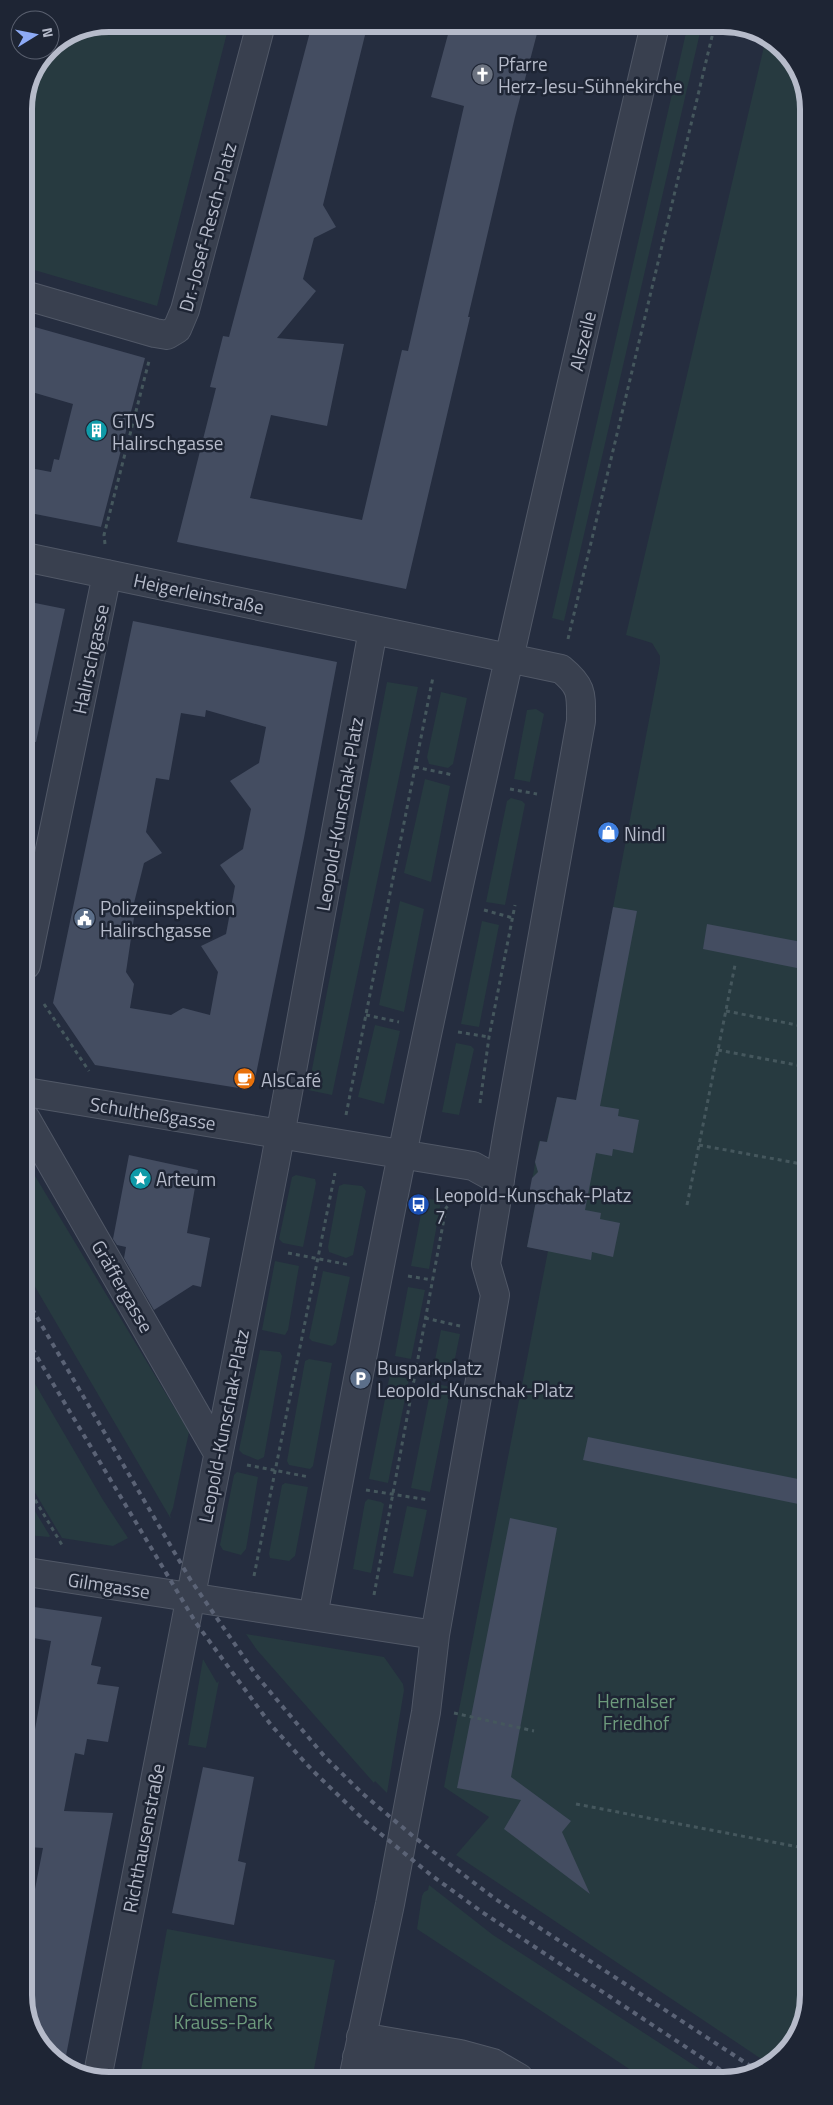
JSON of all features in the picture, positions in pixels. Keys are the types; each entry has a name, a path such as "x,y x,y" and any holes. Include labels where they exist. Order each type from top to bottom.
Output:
{"street":[{"name":"Dr.-Josef-Resch-Platz","path":"33,298 155,333 167,335 177,328 184,310 259,32"},
{"name":"Alszeile","path":"509,658 653,33"},
{"name":"Heigerleinstraße","path":"33,559 373,630"},
{"name":"Halirschgasse","path":"33,928 108,574"},
{"path":"357,2058 390,1904 426,1712 435,1635 496,1295 486,1264 581,721 581,697 576,681 561,669 373,630"},
{"name":"Leopold-Kunschak-Platz","path":"190,1597 280,1134 373,630"},
{"path":"313,1616 402,1154 509,658"},
{"name":"Schultheßgasse","path":"32,1093 280,1134"},
{"name":"Gräffergasse","path":"32,1130 217,1456"},
{"path":"280,1134 473,1166 500,1181"},
{"name":"Gilmgasse","path":"32,1573 190,1597"},
{"path":"190,1597 435,1635"},
{"name":"Richthausenstraße","path":"98,2071 190,1597"},
{"path":"357,2058 460,2054 492,2063 508,2072"},
{"path":"357,2058 428,2072"}],"path":[{"path":"561,669 713,33"},
{"path":"108,574 104,535 151,355"},
{"path":"415,767 455,776"},
{"path":"504,788 537,794"},
{"path":"478,908 513,918"},
{"path":"687,1205 735,965"},
{"path":"44,1004 90,1071"},
{"path":"726,1011 801,1026"},
{"path":"366,1015 405,1023"},
{"path":"454,1032 489,1037"},
{"path":"718,1050 801,1066"},
{"path":"699,1145 801,1164"},
{"path":"371,1625 375,1582 446,1208 467,1186 473,1166"},
{"path":"258,1246 356,1266"},
{"path":"404,1275 432,1280"},
{"path":"425,1318 463,1327"},
{"path":"388,1365 454,1376"},
{"path":"217,1456 316,1479"},
{"path":"365,1490 430,1500"},
{"path":"32,1495 62,1545"},
{"path":"454,1713 534,1731"},
{"path":"576,1804 801,1847"}],"green space":[{"path":"109,32 227,32 157,306 33,270 33,104 35,89 40,75 48,63 51,60 60,60 60,51 71,43 94,34"},
{"path":"686,33 700,33 564,621 552,618"},
{"name":"Hernalser Friedhof","path":"764,45 781,59 793,75 801,109 801,1996 798,2016 788,2038 764,2061 456,1855 489,1817 444,1787 548,1251 527,1247 536,1200 527,1199 530,1192 539,1141 546,1144 557,1097 576,1100 660,663 660,656 652,643 626,635"},
{"path":"387,682 418,687 332,1095 308,1090"},
{"path":"441,692 467,698 453,764 448,768 429,764 427,757"},
{"path":"536,709 544,714 530,782 514,779 527,710"},
{"path":"425,779 450,786 431,882 404,873"},
{"path":"511,798 522,801 525,804 505,905 486,902 507,801"},
{"path":"400,901 424,909 404,1012 379,1005"},
{"path":"482,921 499,925 479,1027 461,1024"},
{"path":"375,1025 400,1031 384,1104 358,1097"},
{"path":"456,1043 471,1046 474,1049 459,1115 442,1112"},
{"path":"32,1172 189,1432 170,1515 171,1519 32,1282"},
{"path":"296,1175 315,1179 316,1183 303,1247 283,1243 279,1239 292,1177"},
{"path":"344,1184 362,1186 366,1191 353,1255 346,1258 329,1252 328,1247 339,1186"},
{"path":"424,1198 441,1201 429,1269 411,1266"},
{"path":"275,1261 299,1266 288,1330 285,1335 262,1330"},
{"path":"323,1271 350,1277 336,1343 332,1346 312,1341 309,1338"},
{"path":"408,1287 425,1290 411,1359 395,1356"},
{"path":"441,1330 460,1334 453,1368 434,1365"},
{"path":"260,1350 280,1352 282,1356 264,1457 258,1460 243,1454 239,1450"},
{"path":"309,1359 332,1363 313,1466 310,1469 289,1465 287,1461 305,1361"},
{"path":"390,1374 409,1379 388,1483 369,1479"},
{"path":"32,1379 103,1500 128,1538 113,1546 62,1538 32,1488"},
{"path":"432,1383 451,1387 430,1492 411,1488"},
{"path":"237,1472 258,1477 246,1549 241,1555 223,1550 220,1545 234,1475"},
{"path":"285,1483 308,1487 295,1556 289,1561 270,1558 269,1554 282,1485"},
{"path":"368,1499 384,1504 371,1573 353,1569 365,1502"},
{"path":"407,1506 427,1510 413,1577 393,1573"},
{"path":"32,1507 50,1536 32,1535"},
{"path":"246,1634 384,1657 403,1684 404,1690 387,1793 375,1781 374,1783 257,1650"},
{"path":"203,1659 217,1683 219,1681 206,1748 188,1745"},
{"path":"429,1885 493,1935 704,2072 634,2072 417,1929 422,1896 428,1890"},
{"name":"Clemens Krauss-Park","path":"167,1929 335,1960 314,2072 141,2072"}],"building":[{"path":"310,32 366,32 323,205 336,227 314,238 303,279 316,291 277,338 344,344 327,426 271,415 250,498 362,520 402,350 408,351 464,106 431,97 448,33 537,33 515,117 406,589 177,542 216,388 210,387 223,336 229,337"},
{"name":"GTVS Halirschgasse","path":"33,326 145,358 101,527 33,514 33,469 51,472 54,459 59,460 73,404 33,392"},
{"path":"33,603 65,609 36,742 33,742"},
{"path":"133,621 337,662 304,838 254,1084 245,1089 95,1065 53,1003","holes":["206,710 266,727 259,763 230,781 251,809 243,849 220,865 235,886 226,934 201,946 218,972 210,1015 183,1008 171,1015 130,1008 134,984 126,972 135,911 132,911 144,863 162,853 146,832 156,778 169,780 181,713 205,717"]},
{"path":"613,907 637,911 600,1106 619,1109 618,1116 639,1120 633,1153 613,1149 612,1156 596,1153 585,1210 601,1213 600,1219 620,1223 613,1257 592,1252 591,1260 527,1247 536,1201 528,1199 532,1178 538,1172 535,1162 540,1141 547,1142 557,1097 576,1100"},
{"path":"707,924 801,942 801,969 703,949"},
{"path":"129,1155 198,1170 187,1233 210,1238 201,1287 193,1285 154,1310 124,1258 126,1247 117,1245 113,1239"},
{"path":"588,1437 801,1480 801,1505 583,1460"},
{"path":"510,1518 557,1528 511,1777 571,1821 562,1832 590,1894 504,1829 521,1800 457,1788"},
{"path":"32,1607 102,1617 91,1665 101,1667 97,1684 119,1687 108,1742 87,1739 84,1755 75,1753 64,1811 113,1813 65,2059 52,2046 40,2030 32,1996 32,1904 43,1848 32,1847 32,1745 51,1641 32,1638"},
{"path":"203,1767 254,1777 238,1861 246,1863 234,1925 172,1913"}],"railway":[{"path":"32,1309 190,1579 256,1675 325,1757 363,1794 414,1837 494,1898 751,2067"},
{"path":"32,1349 196,1623 271,1725 312,1770 365,1821 431,1875 482,1912 723,2072"}],"place":[{"name":"Pfarre Herz-Jesu-Sühnekirche","path":"482,74"},
{"name":"GTVS Halirschgasse","path":"96,431"},
{"name":"Nindl","path":"608,833"},
{"name":"Polizeiinspektion Halirschgasse","path":"84,918"},
{"name":"AlsCafé","path":"245,1079"},
{"name":"Arteum","path":"140,1178"},
{"name":"Leopold-Kunschak-Platz 7","path":"419,1205"},
{"name":"Busparkplatz Leopold-Kunschak-Platz","path":"361,1378"}]}
